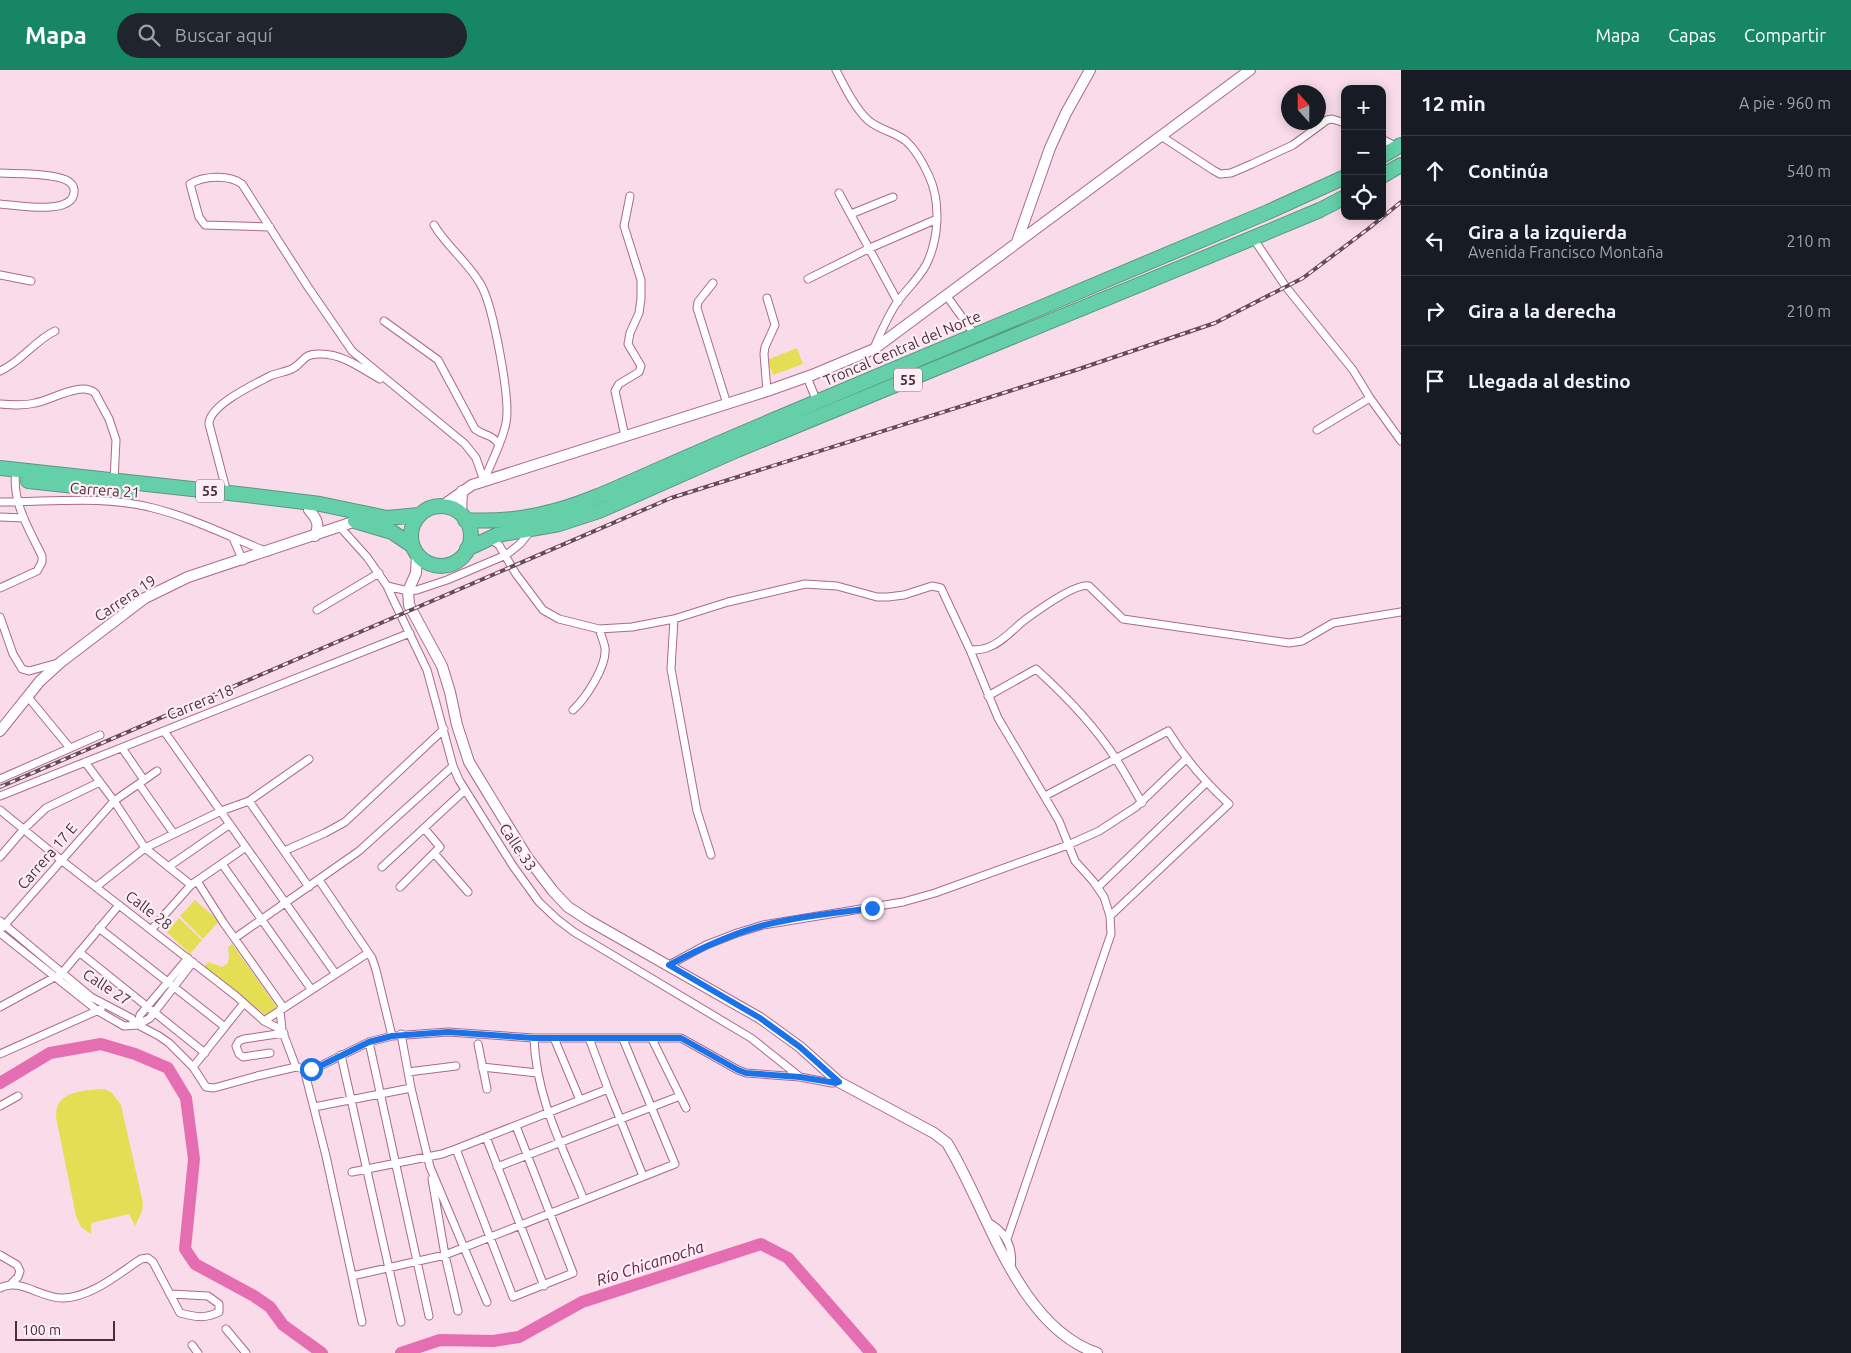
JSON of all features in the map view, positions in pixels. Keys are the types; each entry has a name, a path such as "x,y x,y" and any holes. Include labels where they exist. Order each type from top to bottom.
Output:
{"highway":[{"path":"1386,154 1400,146"},
{"path":"1384,175 1401,165"},
{"name":"Troncal Central del Norte","path":"463,517 508,520 562,510 595,498 817,402 1268,212 1341,179"},
{"name":"Troncal Central del Norte","path":"467,548 508,532 570,521 599,511 737,450 1254,238 1341,199"},
{"name":"55","path":"0,468 15,475 309,510 392,532 415,550 426,562 437,565 443,565 460,558 467,548"},
{"name":"55","path":"0,477 15,475 114,481 320,504 387,518 419,515 430,508 442,506 452,509 463,517"},
{"path":"415,550 411,537 412,528 419,515"},
{"path":"463,517 470,534 467,548"}],"street":[{"path":"836,70 847,90 869,121 905,141 920,160 932,182 937,219 933,246 926,264 916,280 889,316 874,349"},
{"path":"1016,243 1050,148 1066,113 1090,70"},
{"path":"442,506 462,490 484,481 767,391 807,377 874,349 1250,70"},
{"path":"1162,136 1213,170 1225,174 1288,148 1327,120 1341,121"},
{"path":"1386,140 1400,146"},
{"path":"0,172 66,179 72,184 75,191 72,199 66,205 54,208 0,204"},
{"path":"270,227 205,224 199,217 190,184 202,179 218,178 238,181 246,188 352,351 466,444 476,458 484,481"},
{"path":"839,193 898,302"},
{"path":"625,436 615,391 619,384 639,372 641,366 628,344 639,313 641,299 641,280 624,226 630,196"},
{"path":"851,214 893,197"},
{"path":"808,279 870,248 937,219"},
{"path":"434,225 444,241 476,277 488,300 502,369 507,422 484,481"},
{"path":"1254,238 1286,287 1353,370 1370,398 1401,441"},
{"path":"0,275 31,281"},
{"path":"712,283 698,302 697,308 727,404"},
{"path":"946,295 975,335"},
{"path":"767,298 775,325 765,347 764,354 767,391"},
{"path":"889,316 901,329"},
{"path":"384,321 438,360 475,429 481,433 491,435 499,444"},
{"path":"0,371 12,364 44,336 55,331"},
{"path":"227,493 209,430 209,420 239,392 271,376 293,368 305,357 320,354 337,356 392,384"},
{"path":"807,377 817,402"},
{"path":"0,404 26,405 84,388 90,389 114,429 116,440 114,481"},
{"path":"1317,430 1370,398"},
{"path":"0,588 37,571 42,562 42,556 18,502 15,475"},
{"path":"462,490 463,517"},
{"name":"Carrera 21","path":"0,502 95,500 124,502 152,507 180,516 268,552"},
{"path":"309,510 317,519 318,524 315,536"},
{"path":"0,517 24,518"},
{"name":"Carrera 19","path":"0,732 40,681 61,662 145,598 188,578 356,521"},
{"name":"Calle 33","path":"340,527 379,573 410,633 427,670 453,766 464,791 539,902 557,920 574,932 751,1038 800,1077"},
{"path":"387,586 408,591 438,583 506,556 520,544 532,529"},
{"path":"232,538 243,560"},
{"path":"489,538 499,545 516,574 543,610 559,619 599,629 632,627 674,619 728,602 794,585 837,586 877,597 904,595 936,586 941,588 970,650 998,718 1059,822 1074,861 1104,896 1110,916 1111,934 1007,1240"},
{"path":"415,550 416,573 408,591 411,610 442,666 457,725 469,762 527,857 553,891 568,906 588,920 760,1018 800,1047 839,1082 947,1143 1010,1271 1051,1323 1083,1348 1097,1353"},
{"path":"317,610 379,573"},
{"path":"970,650 994,645 1026,619 1075,588 1085,585 1089,586 1123,619 1289,643 1302,641 1334,624 1401,612"},
{"path":"0,617 13,654 22,670 29,671 61,662"},
{"path":"674,619 671,669 697,811 711,855"},
{"path":"573,710 590,689 604,656 604,643 599,629"},
{"name":"Carrera 18","path":"0,796 31,782 164,732 410,633"},
{"path":"988,696 1036,668 1079,711 1116,758 1142,803"},
{"path":"28,697 70,748"},
{"path":"284,851 345,822 444,729"},
{"path":"1045,796 1168,731 1186,759 1206,783 1229,804 1110,916"},
{"path":"164,732 335,973"},
{"path":"0,779 100,736"},
{"path":"122,748 174,834"},
{"path":"96,887 145,848 221,811 248,801 309,759"},
{"path":"669,965 706,945 737,933 764,925 903,902 935,893 1068,845 1099,831 1142,803 1186,759"},
{"path":"85,762 145,848 168,867 194,883 235,938 282,1009 283,1031 296,1067"},
{"path":"235,938 359,851 453,766"},
{"name":"Carrera 17 E","path":"1,927 114,801 157,771"},
{"path":"0,857 24,829 46,808 100,782"},
{"path":"1098,887 1206,783"},
{"path":"382,867 464,791"},
{"path":"248,801 308,887"},
{"name":"Calle 28","path":"0,810 244,1003 264,1021 283,1031"},
{"path":"168,867 230,824"},
{"path":"400,887 440,847 424,828"},
{"path":"151,930 194,883 246,847"},
{"path":"434,853 468,892"},
{"path":"222,864 311,989"},
{"path":"319,880 368,952 376,970 392,1036"},
{"path":"1,1005 59,975 119,905"},
{"name":"Calle 27","path":"1,927 59,975 98,1011 124,1026 138,1026"},
{"path":"99,928 225,1027"},
{"path":"79,952 205,1053"},
{"path":"264,1021 368,952"},
{"path":"138,1026 140,1015 190,960"},
{"path":"138,1026 155,1012 174,987 190,960"},
{"name":"Calle 27","path":"59,975 106,1006 131,1018 138,1026"},
{"path":"193,1067 244,1003"},
{"path":"0,1054 106,1006"},
{"path":"138,1026 169,1043 193,1067 203,1084 210,1088 296,1067 304,1069 318,1067 369,1042 392,1036 448,1032 534,1038 681,1038 746,1073 800,1077 832,1083 839,1082"},
{"path":"270,1053 245,1057 239,1054 236,1046 239,1041 283,1031"},
{"path":"401,1034 427,1157 487,1302"},
{"path":"534,1038 537,1073 548,1113 584,1200"},
{"path":"554,1038 580,1100"},
{"path":"589,1038 643,1176"},
{"path":"352,1276 445,1255 675,1164 623,1039"},
{"path":"652,1039 686,1108"},
{"path":"369,1042 429,1316"},
{"path":"478,1044 487,1089"},
{"path":"340,1055 401,1322"},
{"path":"408,1072 456,1066"},
{"path":"482,1067 537,1073"},
{"path":"304,1069 326,1156 362,1322"},
{"path":"314,1107 411,1088"},
{"path":"352,1172 427,1157 456,1149 608,1090"},
{"path":"0,1106 18,1096"},
{"path":"497,1167 680,1096"},
{"path":"456,1149 513,1297 544,1286 573,1273 516,1126"},
{"path":"486,1137 544,1286"},
{"path":"430,1166 445,1255 458,1311"},
{"path":"986,1221 1002,1232 1007,1240 1012,1260 1010,1271"},
{"path":"0,1255 17,1265 20,1271 12,1284 0,1288"},
{"path":"12,1284 50,1296 61,1298 74,1297 106,1282 142,1259 148,1258 153,1262 180,1313 197,1318 205,1318 219,1312 219,1304 208,1296 171,1294"},
{"path":"226,1329 247,1353 253,1347"},
{"path":"192,1345 198,1353"}],"shaded area":[{"path":"797,348 803,364 773,375 767,360"},
{"path":"195,900 219,921 203,939 180,916"},
{"path":"179,918 202,940 190,954 167,932"},
{"path":"232,944 277,1007 271,1013 265,1015 204,967 208,962 222,967 228,963 228,947"},
{"path":"105,1089 112,1093 121,1105 143,1203 142,1211 135,1226 129,1214 91,1223 91,1234 81,1227 76,1216 56,1111 58,1105 67,1096"}],"waterway":[{"name":"Río Chicamocha","path":"0,1083 50,1053 101,1044 135,1054 168,1068 186,1098 194,1159 185,1249 195,1264 254,1296 270,1307 283,1325 322,1353"},
{"name":"Río Chicamocha","path":"401,1353 440,1340 493,1341 519,1337 582,1302 761,1244 788,1258 871,1353"}],"railway":[{"path":"0,787 671,498 1076,370 1215,323 1303,278 1401,202"}],"route":[{"path":"311,1069 369,1042 401,1034 448,1032 534,1038 681,1038 746,1073 800,1077 836,1083 839,1082 800,1047 760,1018 669,965 706,945 764,925 872,908"}]}
